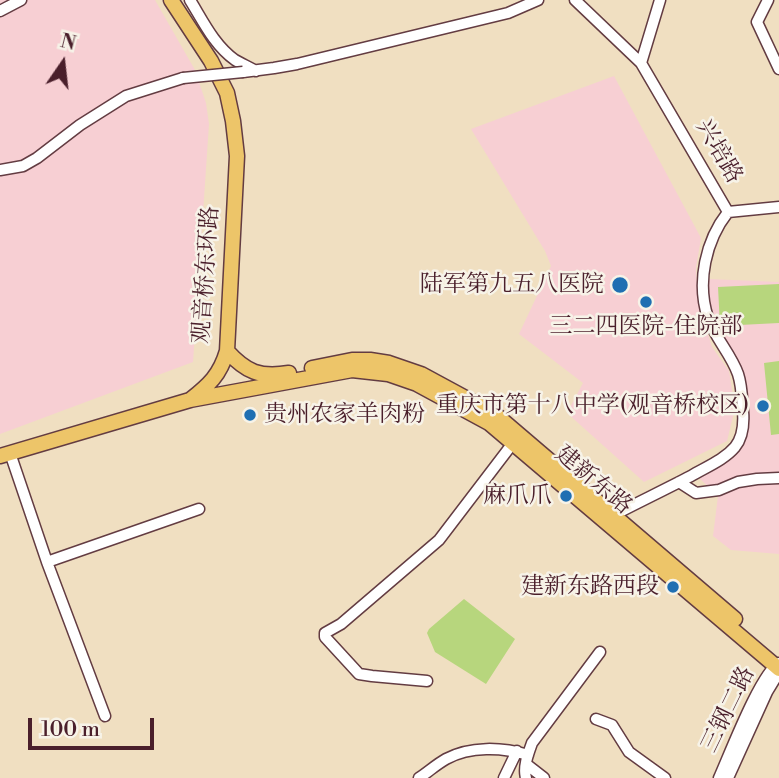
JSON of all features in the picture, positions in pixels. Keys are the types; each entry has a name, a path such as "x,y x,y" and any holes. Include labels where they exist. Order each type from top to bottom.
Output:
{"main road":[{"name":"观音桥东环路","path":"5,455 190,400 219,373 227,351 237,156 233,121 226,93 211,61 171,0"},
{"name":"建新东路","path":"227,351 244,367 261,374 273,375 352,360 389,363 421,374 495,414 609,518 778,665"},
{"name":"建新东路","path":"190,400 352,370 388,373 417,384 489,423 609,518"}],"street":[{"path":"0,11 21,0"},
{"path":"190,0 212,37 224,50 256,71"},
{"path":"0,170 23,166 37,158 80,125 126,96 183,78 297,64 508,13 538,0"},
{"name":"兴培路","path":"575,0 641,63 729,212 711,241 704,279 704,298 714,332 738,375 744,423 737,445 728,454 609,518"},
{"path":"641,63 660,0"},
{"path":"768,0 757,22 779,69"},
{"path":"729,212 779,207"},
{"path":"427,681 359,674 325,637 325,633 341,624 439,540 513,443"},
{"path":"5,455 104,716"},
{"path":"679,482 696,494 719,490 738,482 779,478"},
{"path":"47,562 199,509"},
{"path":"504,778 523,757 600,652"},
{"name":"三钢二路","path":"719,778 760,688 778,665"},
{"name":"三钢二路","path":"728,778 778,665"},
{"path":"596,719 612,725 629,752 665,778"},
{"path":"419,778 448,758 479,749 523,757 544,778"},
{"path":"523,757 526,778"}],"shaded area":[{"path":"0,0 155,0 195,70 206,103 209,124 193,362 0,434"},
{"name":"陆军第九五八医院","path":"614,76 701,238 696,268 698,302 712,347 729,371 735,408 727,441 644,482 567,413 583,383 519,334 551,266 545,251 471,129"},
{"name":"重庆市第十八中学(观音桥校区)","path":"709,279 779,282 779,554 731,550 713,536 718,496 698,477 740,447 745,388 712,314"}],"green space":[{"path":"779,284 779,323 720,326 718,287"},
{"path":"779,361 779,434 771,435 764,363"},
{"path":"464,599 515,639 486,684 435,652 427,633"}],"place":[{"name":"陆军第九五八医院","path":"620,285"},
{"name":"三二四医院-住院部","path":"646,302"},
{"name":"重庆市第十八中学(观音桥校区)","path":"763,406"},
{"name":"贵州农家羊肉粉","path":"250,415"},
{"name":"麻爪爪","path":"566,496"},
{"name":"建新东路西段","path":"673,587"}]}
